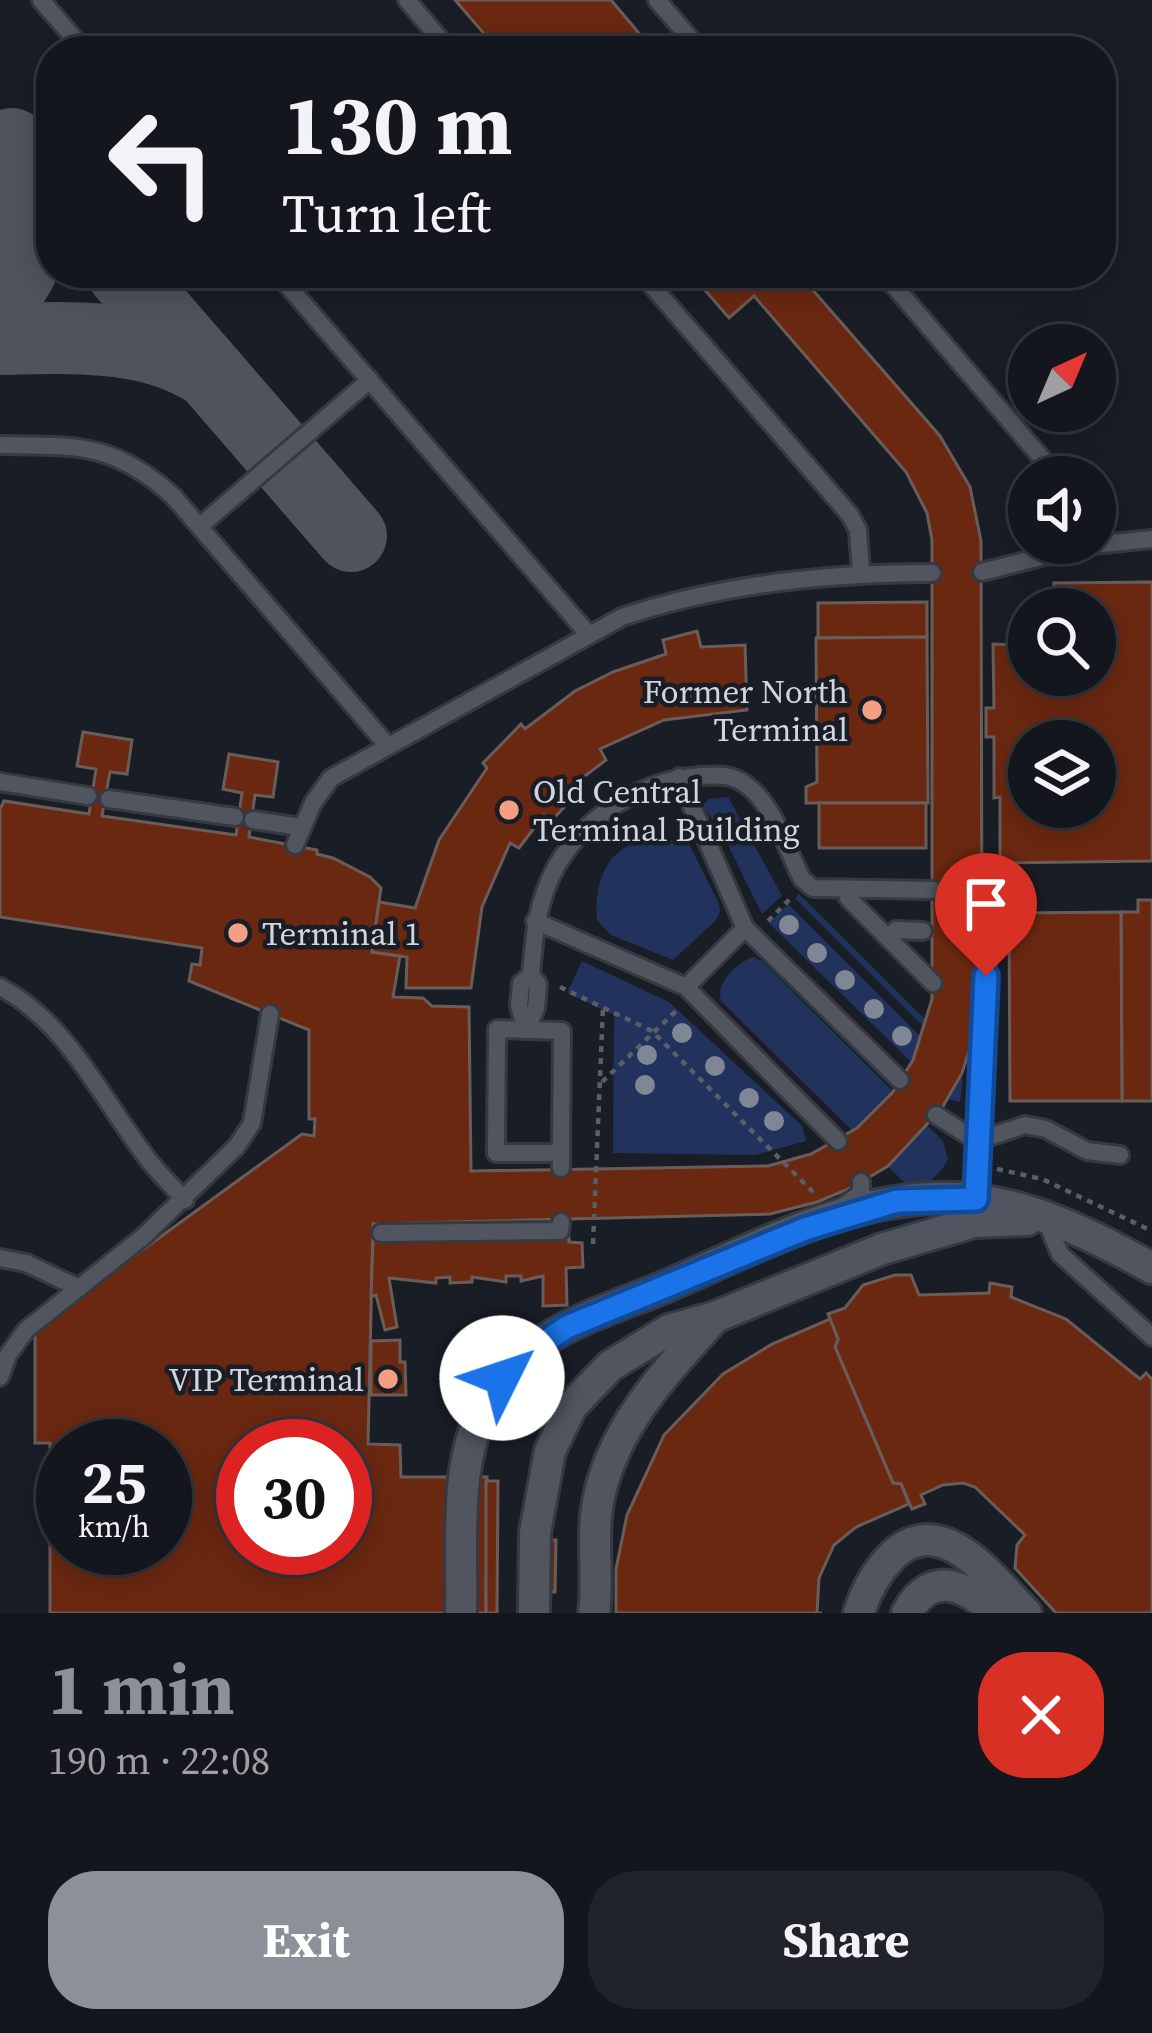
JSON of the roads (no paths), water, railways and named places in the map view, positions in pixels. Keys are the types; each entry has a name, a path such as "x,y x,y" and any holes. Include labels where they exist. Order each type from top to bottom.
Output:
{"street":[{"path":"461,1613 466,1458 480,1414 518,1360 567,1327 805,1229 897,1201 976,1199 1014,1205 1152,1268"},
{"path":"534,1613 535,1533 542,1476 571,1407 610,1366 669,1330 716,1317 826,1269 920,1236 974,1222 1046,1219"},
{"path":"594,1613 596,1515 606,1474 637,1410 716,1317"},
{"path":"859,1613 867,1588 883,1565 901,1549 925,1539 950,1543 964,1552 1026,1613"},
{"path":"908,1613 924,1592 952,1586 970,1590 996,1613"}],"lane":[{"path":"41,0 72,36"},
{"path":"406,0 437,36"},
{"path":"657,0 688,36"},
{"path":"290,288 589,635"},
{"path":"654,288 850,515 858,530 861,573"},
{"path":"896,288 1040,456"},
{"path":"200,526 370,380"},
{"path":"0,445 81,447 114,454 147,472 200,526 387,745"},
{"path":"1116,541 1152,538"},
{"path":"982,572 1011,564"},
{"path":"295,845 331,778 622,617 674,600 861,573 932,573"},
{"path":"526,1030 536,1008 538,984 531,975 535,921 557,864 577,838 633,793 680,777 725,775 744,783 760,798 813,888 933,890"},
{"path":"680,777 749,932 900,1080"},
{"path":"0,782 88,796"},
{"path":"109,799 301,827"},
{"path":"849,889 848,898 932,983"},
{"path":"976,1199 980,1019 990,889 982,889"},
{"path":"535,921 690,991 838,1141"},
{"path":"888,938 896,930 923,931"},
{"path":"690,991 749,932"},
{"path":"0,987 26,1002 53,1027 149,1161 185,1200"},
{"path":"0,1377 8,1355 26,1330 185,1200 237,1146 252,1123 270,1014"},
{"path":"497,1028 526,1030 562,1031 561,1160 496,1153 497,1028"},
{"path":"936,1115 977,1141"},
{"path":"977,1141 1025,1125 1046,1129 1087,1151 1120,1155"},
{"path":"805,1229 852,1202 861,1193 861,1182"},
{"path":"1046,1219 1060,1253 1152,1337"},
{"path":"381,1233 560,1231 561,1222"},
{"path":"0,1258 26,1263 79,1288"}],"place":[{"name":"Former North Terminal","path":"872,710"},
{"name":"Old Central Terminal Building","path":"509,810"},
{"name":"Terminal 1","path":"238,933"},
{"name":"VIP Terminal","path":"388,1379"}]}
